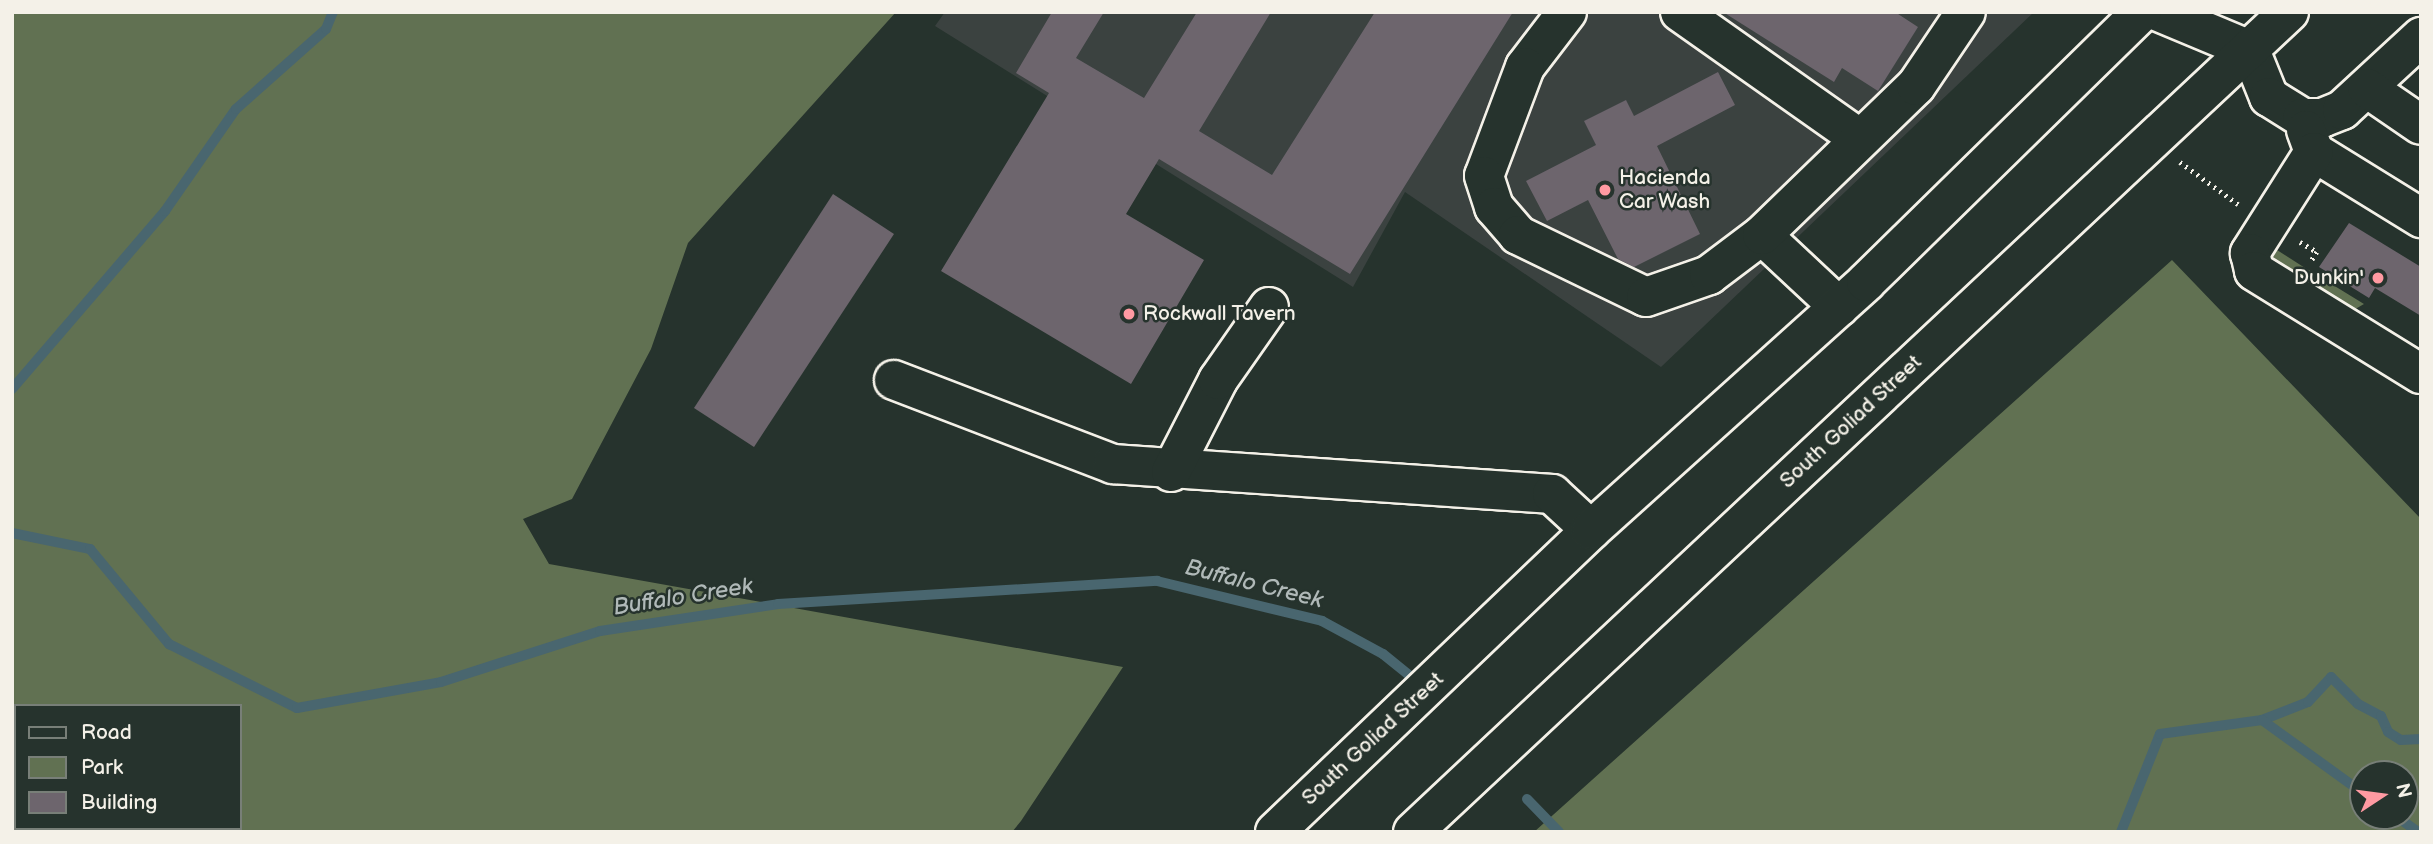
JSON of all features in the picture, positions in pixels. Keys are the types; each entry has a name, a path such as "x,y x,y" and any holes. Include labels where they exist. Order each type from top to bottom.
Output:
{"main road":[{"path":"1567,12 1525,67 1484,176 1494,207 1518,235 1646,297 1709,275 1762,235 1916,86 1966,12"},
{"path":"1680,12 1860,139"},
{"name":"South Goliad Street","path":"1275,832 1591,530 1839,307 2142,12"},
{"path":"2159,12 2250,50"},
{"path":"2223,12 2250,50 2269,97 2319,147 2361,207 2421,243"},
{"name":"South Goliad Street","path":"1413,832 2289,12"},
{"path":"2421,37 2342,110 2322,118 2319,147 2250,253 2254,271 2421,374"},
{"path":"2367,88 2421,125"},
{"path":"2319,147 2421,218"},
{"path":"1762,235 1839,307"},
{"path":"1171,472 1218,380 1269,307"},
{"path":"894,380 1064,449 1113,464 1171,472 1552,494 1591,530"}],"shaded area":[{"path":"945,12 2034,12 1661,367 1405,192 1353,287 935,26"}],"green space":[{"path":"12,12 896,12 688,243 651,349 572,499 523,519 549,564 1123,667 1012,832 12,832"},
{"path":"2277,250 2364,304 2345,315 2269,258"},
{"path":"2172,260 2421,519 2421,832 1534,832"}],"building":[{"path":"1052,12 1104,12 1076,58 1144,98 1197,12 1271,12 1199,131 1272,175 1375,12 1513,12 1350,274 1159,159 1126,214 1204,260 1131,384 941,271 1049,93 1016,73"},
{"path":"1723,12 1895,12 1918,27 1878,91 1842,68 1834,82"},
{"name":"Hacienda Car Wash","path":"1718,72 1735,105 1657,146 1700,234 1634,267 1618,259 1588,200 1547,221 1526,181 1596,145 1584,121 1626,100 1634,116"},
{"path":"833,194 894,234 754,447 694,408"},
{"name":"Dunkin'","path":"2349,223 2421,267 2421,316 2375,288 2369,298 2319,267"}],"waterway":[{"path":"12,389 165,211 236,109 326,29 333,12"},
{"name":"Buffalo Creek","path":"12,533 90,549 169,644 297,708 441,682 600,631 778,604 1157,581 1322,621 1383,654 1411,677"},
{"path":"2262,720 2308,702 2331,677 2358,704 2381,716 2388,732 2401,740 2421,739"},
{"path":"2121,832 2160,734 2262,720 2349,783"},
{"name":"Buffalo Creek","path":"1527,799 1559,832"}],"place":[{"name":"Hacienda Car Wash","path":"1605,190"},
{"name":"Dunkin'","path":"2378,278"},
{"name":"Rockwall Tavern","path":"1129,314"}]}
